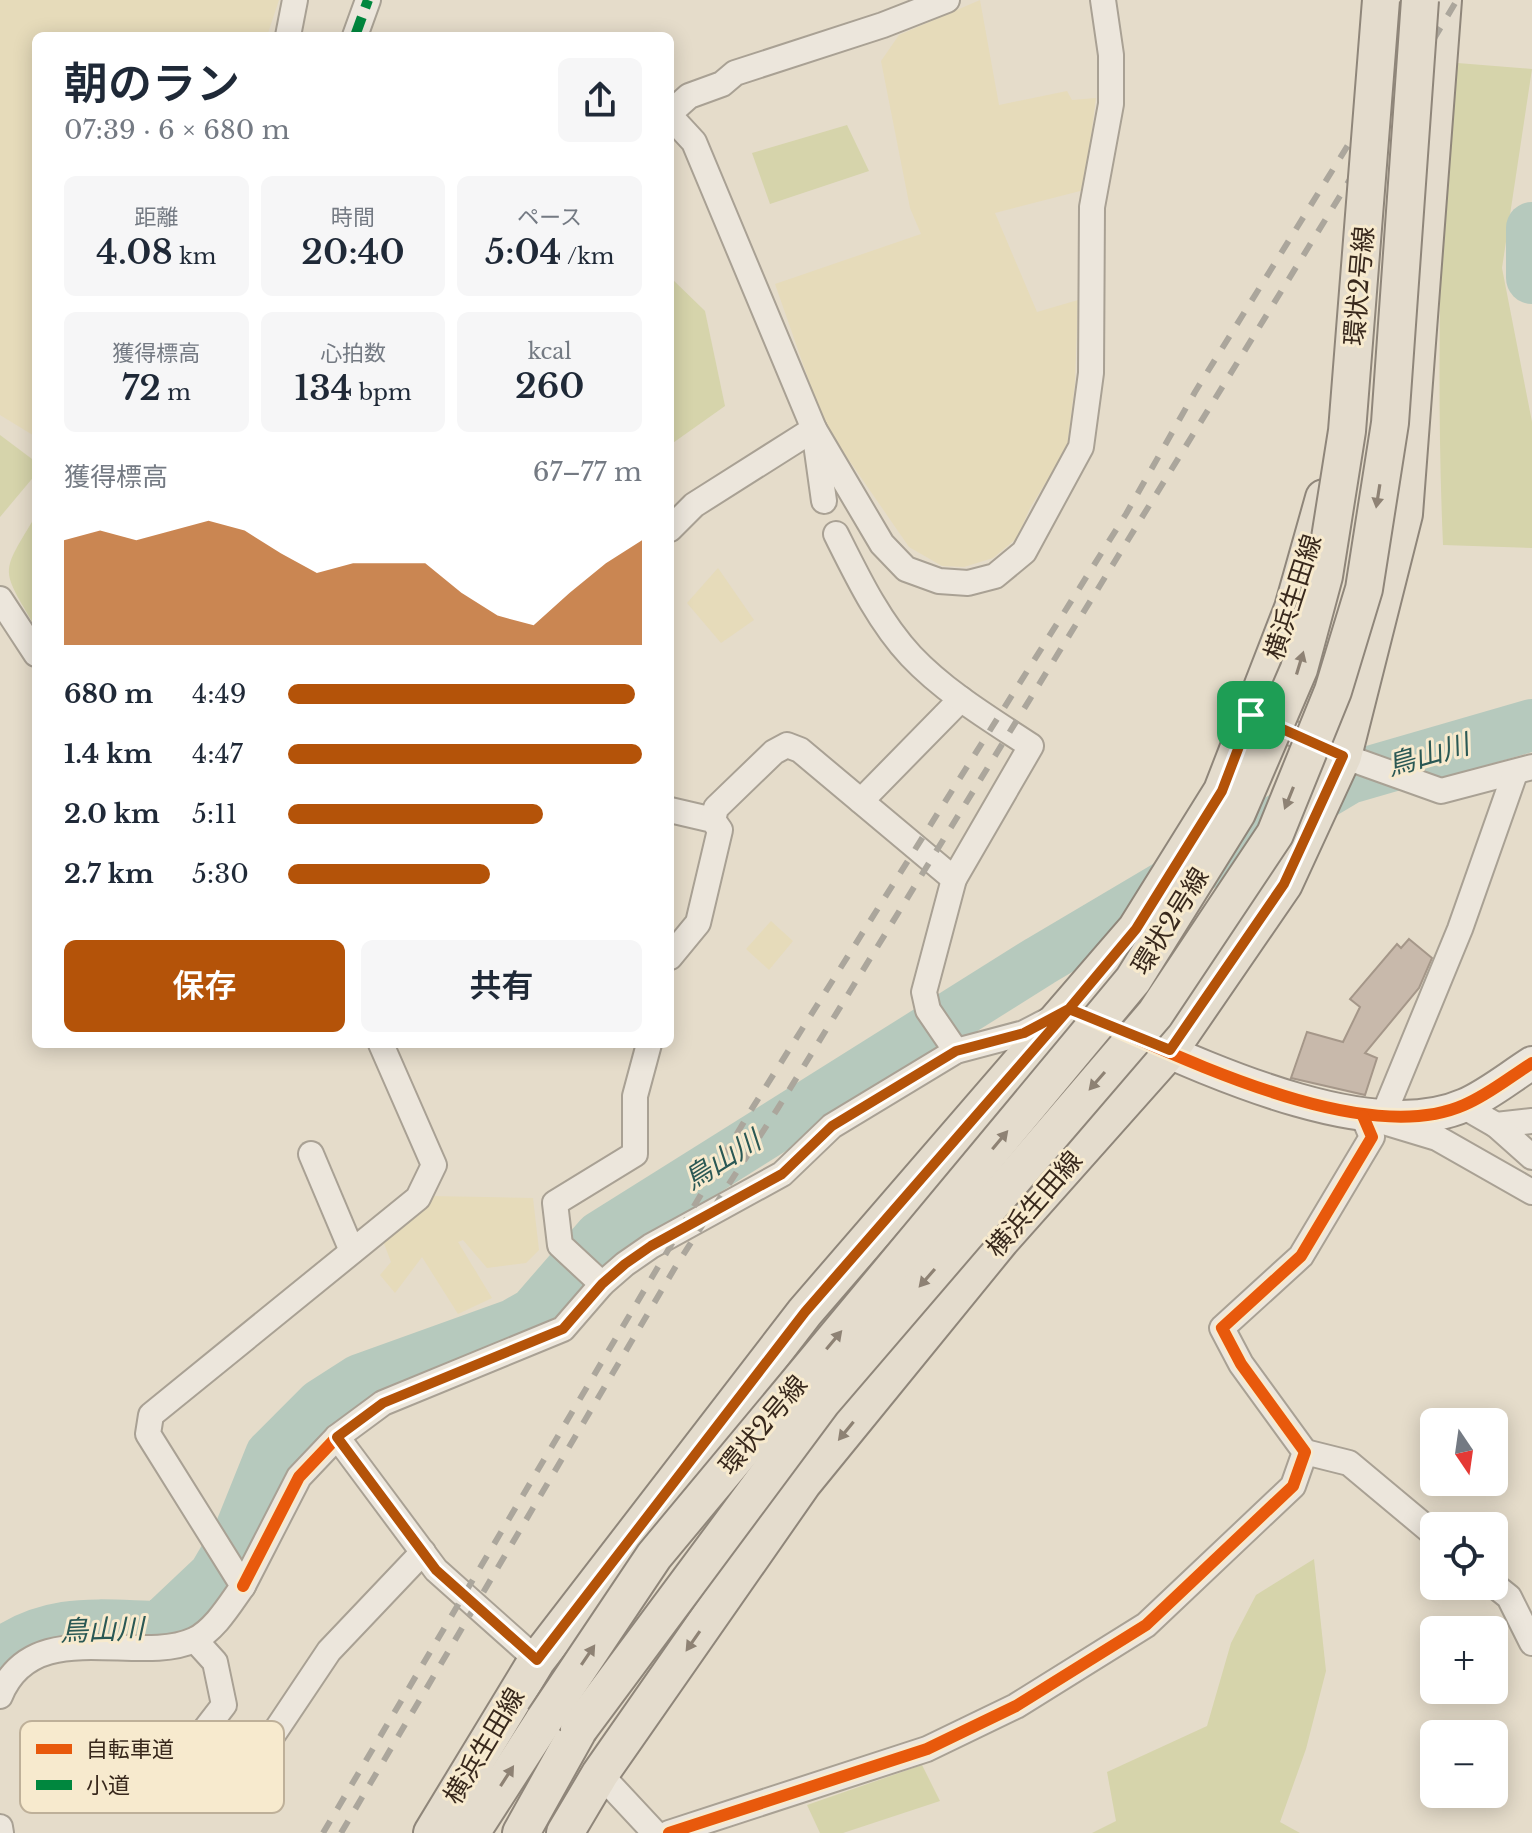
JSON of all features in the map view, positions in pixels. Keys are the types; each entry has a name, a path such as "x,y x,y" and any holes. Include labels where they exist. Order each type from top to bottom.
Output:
{"main road":[{"name":"横浜生田線","path":"432,1833 537,1660 805,1312 1136,929 1215,804 1293,608 1338,452 1351,332 1366,0"},
{"name":"環状2号線","path":"471,1833 654,1556 1133,980 1237,813 1299,669 1324,576 1347,431 1381,0"},
{"name":"環状2号線","path":"521,1833 579,1729 822,1402 1155,1014 1275,834 1333,691 1364,589 1390,423 1420,0"},
{"name":"横浜生田線","path":"565,1833 600,1774 803,1483 1001,1240 1170,1050 1284,884 1343,756 1404,514 1443,0"}],"street":[{"path":"289,32 295,0"},
{"path":"356,32 368,0"},
{"path":"674,110 689,96 722,84 735,73 883,25 947,0"},
{"path":"674,119 694,142 814,429 882,544 906,569 939,581 968,583 995,576 1024,552 1081,447 1091,373 1092,207 1111,104 1111,55 1103,0"},
{"path":"814,429 824,501"},
{"path":"674,525 694,505 814,429"},
{"path":"836,534 861,584 910,656 961,699 1031,746 954,879 924,992 928,1010 956,1051"},
{"path":"0,599 32,648"},
{"path":"861,801 961,699"},
{"path":"1251,715 1343,756 1441,791 1524,770"},
{"path":"713,820 716,808 774,752 787,745 800,750 954,879"},
{"path":"1420,1522 1349,1463 1305,1452 1241,1364 1222,1328 1301,1256 1372,1137 1373,1116 1460,929 1524,770"},
{"path":"674,811 713,820 720,830 698,923 674,952"},
{"path":"0,1696 20,1670 39,1657 69,1646 167,1646 195,1640 222,1616 237,1575 299,1477 337,1437 383,1403 563,1329 602,1284 651,1246 782,1174 832,1126 956,1051 1024,1033 1069,1009 1281,1096 1373,1116 1437,1138 1532,1192"},
{"path":"237,1575 148,1434 151,1415 418,1198 434,1165 383,1048"},
{"path":"602,1284 560,1245 555,1203 635,1154 635,1096 648,1048"},
{"path":"1373,1116 1416,1115 1463,1106 1532,1063"},
{"path":"1463,1106 1496,1125 1532,1157"},
{"path":"1496,1125 1532,1121"},
{"path":"311,1154 352,1251"},
{"path":"337,1437 423,1552 483,1614 537,1660"},
{"path":"669,1833 927,1749 1016,1706 1146,1625 1293,1486 1305,1452"},
{"path":"282,1721 329,1651 423,1552"},
{"path":"1508,1596 1532,1643"},
{"path":"195,1640 215,1662 224,1705 212,1721"},
{"path":"600,1774 655,1833"},
{"path":"0,1827 1,1833"}],"shaded area":[{"path":"0,0 279,0 268,32 32,32 32,435 0,415"},
{"path":"980,0 999,105 1067,91 1072,100 1096,98 1084,190 995,213 1037,312 1078,300 1075,383 1067,448 1030,508 1017,538 993,558 964,567 942,566 909,547 824,424 775,284 921,234 910,208 881,61 899,35"},
{"path":"1445,62 1532,69 1502,268 1532,422 1532,548 1443,545 1440,364"},
{"path":"847,125 869,171 770,204 752,153"},
{"path":"674,281 705,311 725,406 674,442"},
{"path":"0,435 32,459 32,479 0,517"},
{"path":"32,522 32,621 11,581 9,571 16,550"},
{"path":"718,568 754,620 721,643 687,603"},
{"path":"771,921 793,941 769,970 746,949"},
{"path":"430,1196 533,1198 539,1250 526,1263 487,1268 463,1240 458,1242 492,1298 458,1314 422,1257 395,1293 380,1275 391,1262 383,1241"},
{"path":"1314,1559 1326,1671 1306,1749 1280,1822 1300,1833 1092,1833 1116,1821 1107,1772 1207,1726 1231,1643 1256,1595"},
{"path":"922,1765 940,1801 843,1833 820,1833 807,1805"}],"building":[{"path":"1409,939 1432,958 1419,988 1365,1053 1377,1058 1365,1095 1291,1078 1307,1032 1343,1042 1360,1007 1350,999 1397,944 1401,948"}],"waterway":[{"name":"鳥山川","path":"1532,228 1532,278"},
{"name":"鳥山川","path":"0,1655 38,1634 57,1629 97,1625 160,1627 214,1576 240,1532 271,1455 321,1405 360,1380 513,1325 534,1313 600,1237 1040,961 1349,778 1532,725"}],"railway":[{"path":"323,1833 748,1115 1126,514 1195,392 1438,0"},
{"path":"341,1833 676,1266 778,1108 1343,191 1457,0"}],"marked path":[{"path":"356,32 368,0"}],"cycle path":[{"path":"243,1586 299,1477 337,1437 383,1403 563,1329 602,1284 625,1264 651,1246 782,1174 832,1126 956,1051 1024,1033 1069,1009 1210,1070 1265,1090 1319,1106 1372,1115 1421,1116 1464,1105 1532,1063"},
{"path":"669,1833 927,1749 1016,1706 1146,1625 1293,1486 1305,1452 1241,1364 1222,1328 1301,1256 1372,1137 1363,1116"}],"route":[{"path":"1251,715 1222,791 1136,929 1069,1009 1024,1033 956,1051 832,1126 782,1174 651,1246 625,1264 602,1284 563,1329 383,1403 337,1437 436,1570 537,1660 805,1312 1069,1009 1170,1050 1284,884 1343,756 1251,715"}]}
